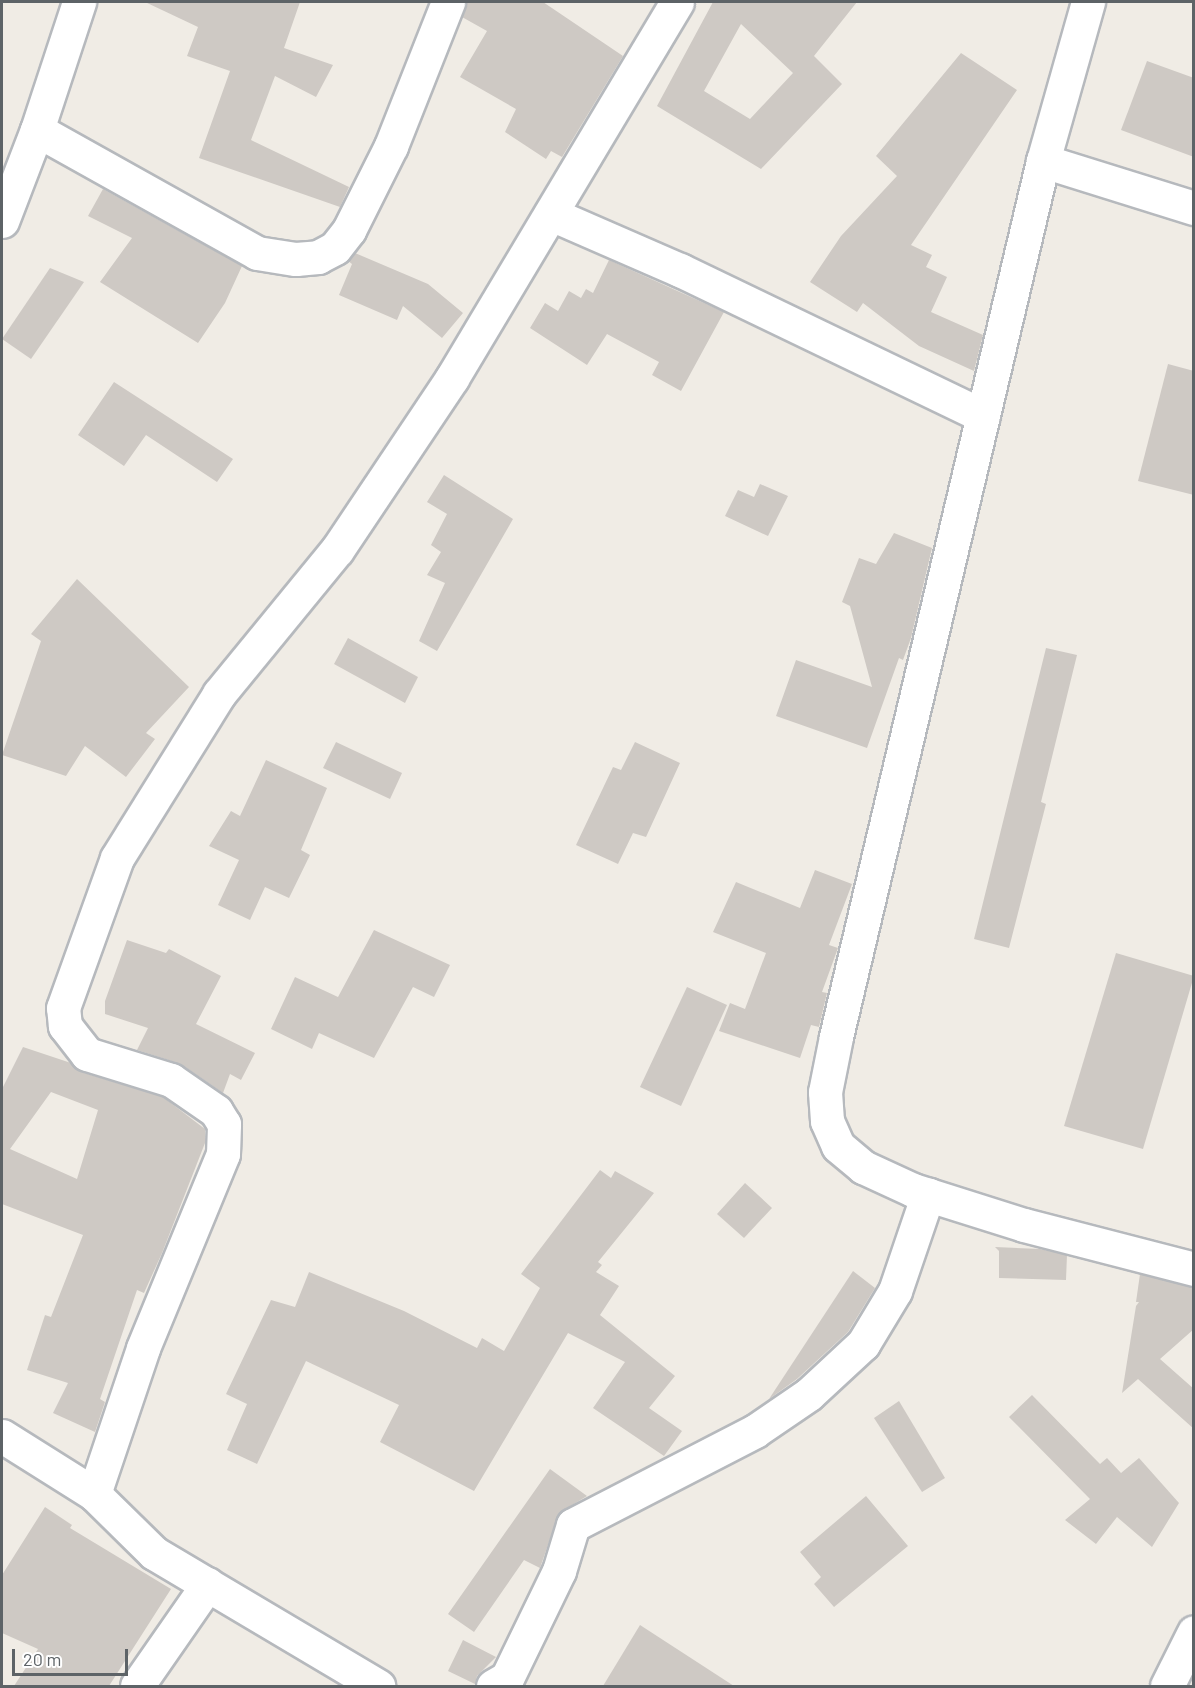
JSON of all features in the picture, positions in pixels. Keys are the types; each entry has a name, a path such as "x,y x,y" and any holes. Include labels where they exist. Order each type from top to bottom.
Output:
{"street":[{"path":"2,220 38,130 79,2"},
{"path":"38,130 257,253 296,259 318,257 335,248 359,209 391,146 448,2"},
{"path":"94,1494 143,1348 223,1154 224,1124 216,1110 171,1080 87,1054 65,1026 63,1008 117,858 150,800 219,694 337,550 452,378 677,2"},
{"path":"1088,2 1043,161 982,416 825,1092 827,1121 838,1146 863,1167 928,1194 1024,1225 1194,1269"},
{"path":"1043,161 1194,208"},
{"path":"551,214 680,270 982,416"},
{"path":"493,1686 507,1678 559,1571 573,1525 755,1431 808,1395 863,1344 895,1291 928,1194"},
{"path":"2,1436 94,1494 153,1553 378,1686"},
{"path":"137,1686 208,1584"},
{"path":"1167,1686 1194,1632"}],"building":[{"path":"145,2 300,2 284,48 333,65 316,97 275,76 251,140 349,187 340,207 199,158 230,71 187,56 198,27"},
{"path":"466,2 543,2 623,56 562,157 551,151 546,159 505,132 516,109 460,77 487,31 462,17"},
{"path":"713,2 857,2 814,56 842,84 761,169 657,106","holes":["741,24 793,73 750,119 704,91"]},
{"path":"961,53 1017,90 911,245 932,255 926,267 947,277 931,312 983,335 974,371 919,346 863,303 857,312 810,282 841,236 897,176 876,156"},
{"path":"1147,61 1194,78 1194,157 1121,130"},
{"path":"103,189 242,266 225,303 198,343 100,282 132,238 88,216"},
{"path":"355,253 428,284 463,313 442,338 403,306 397,320 339,295 352,264 348,261"},
{"path":"609,260 724,312 681,391 652,375 659,362 607,334 587,365 530,328 545,303 558,311 569,291 581,298 586,289 593,293"},
{"path":"50,268 84,282 31,359 2,339"},
{"path":"1168,364 1194,371 1194,495 1138,481"},
{"path":"114,382 233,459 217,482 146,435 124,466 78,435"},
{"path":"444,475 513,519 437,651 419,641 445,583 427,575 441,552 431,545 447,514 427,502"},
{"path":"760,484 788,496 768,536 725,516 738,490 754,497"},
{"path":"894,533 932,548 911,638 903,660 899,658 867,748 776,716 796,660 872,687 850,606 842,602 859,558 876,564"},
{"path":"77,579 189,687 146,733 155,739 126,777 85,746 66,776 2,755 41,641 31,634"},
{"path":"348,638 418,677 405,703 334,664"},
{"path":"1046,648 1077,655 1041,802 1046,804 1009,948 974,939"},
{"path":"336,742 402,773 390,799 323,768"},
{"path":"635,742 680,763 646,837 633,833 618,864 576,845 613,767 621,770"},
{"path":"266,760 327,788 301,850 310,855 289,898 265,887 250,920 218,905 239,860 209,846 231,811 240,816"},
{"path":"815,870 852,884 829,945 838,948 822,992 827,993 819,1027 811,1025 800,1058 719,1031 730,1003 745,1009 766,953 713,932 736,882 800,908"},
{"path":"374,930 450,965 434,997 413,987 374,1058 319,1033 312,1049 271,1029 295,977 338,997"},
{"path":"127,940 166,953 169,949 221,976 196,1024 255,1053 241,1080 230,1074 223,1093 181,1064 137,1050 148,1028 105,1014 105,1001"},
{"path":"1116,953 1194,976 1143,1149 1064,1126"},
{"path":"687,987 727,1005 681,1106 640,1087"},
{"path":"23,1047 71,1063 81,1072 163,1097 205,1129 205,1143 162,1253 144,1293 137,1290 100,1399 105,1402 95,1432 53,1413 68,1383 27,1370 45,1315 51,1317 83,1235 2,1204 2,1089","holes":["51,1092 98,1110 77,1179 10,1149"]},
{"path":"600,1170 611,1178 615,1171 654,1193 598,1262 602,1265 596,1272 619,1286 600,1315 675,1376 649,1408 682,1431 664,1456 593,1408 625,1362 568,1333 474,1491 380,1442 399,1405 306,1361 257,1464 227,1450 247,1404 226,1394 271,1300 295,1307 309,1272 404,1311 477,1348 482,1338 504,1351 540,1288 521,1274"},
{"path":"745,1183 772,1208 744,1238 717,1214"},
{"path":"995,1247 1040,1249 1067,1255 1066,1280 999,1278 999,1251"},
{"path":"853,1271 875,1288 848,1332 797,1379 769,1399"},
{"path":"1140,1274 1194,1287 1194,1329 1160,1359 1194,1389 1194,1429 1138,1379 1122,1393 1136,1306 1139,1302 1136,1302"},
{"path":"1032,1395 1100,1464 1107,1458 1121,1473 1139,1458 1179,1503 1152,1547 1117,1517 1096,1544 1065,1520 1090,1499 1009,1417"},
{"path":"899,1401 945,1478 922,1492 874,1418"},
{"path":"550,1469 587,1496 559,1513 540,1568 524,1560 474,1632 448,1614"},
{"path":"866,1496 908,1546 834,1607 814,1584 821,1577 800,1552"},
{"path":"45,1507 72,1525 70,1528 171,1589 109,1686 14,1686 38,1649 2,1633 2,1575"},
{"path":"640,1625 734,1686 603,1686"},
{"path":"463,1640 496,1657 477,1676 475,1684 448,1671"}]}
